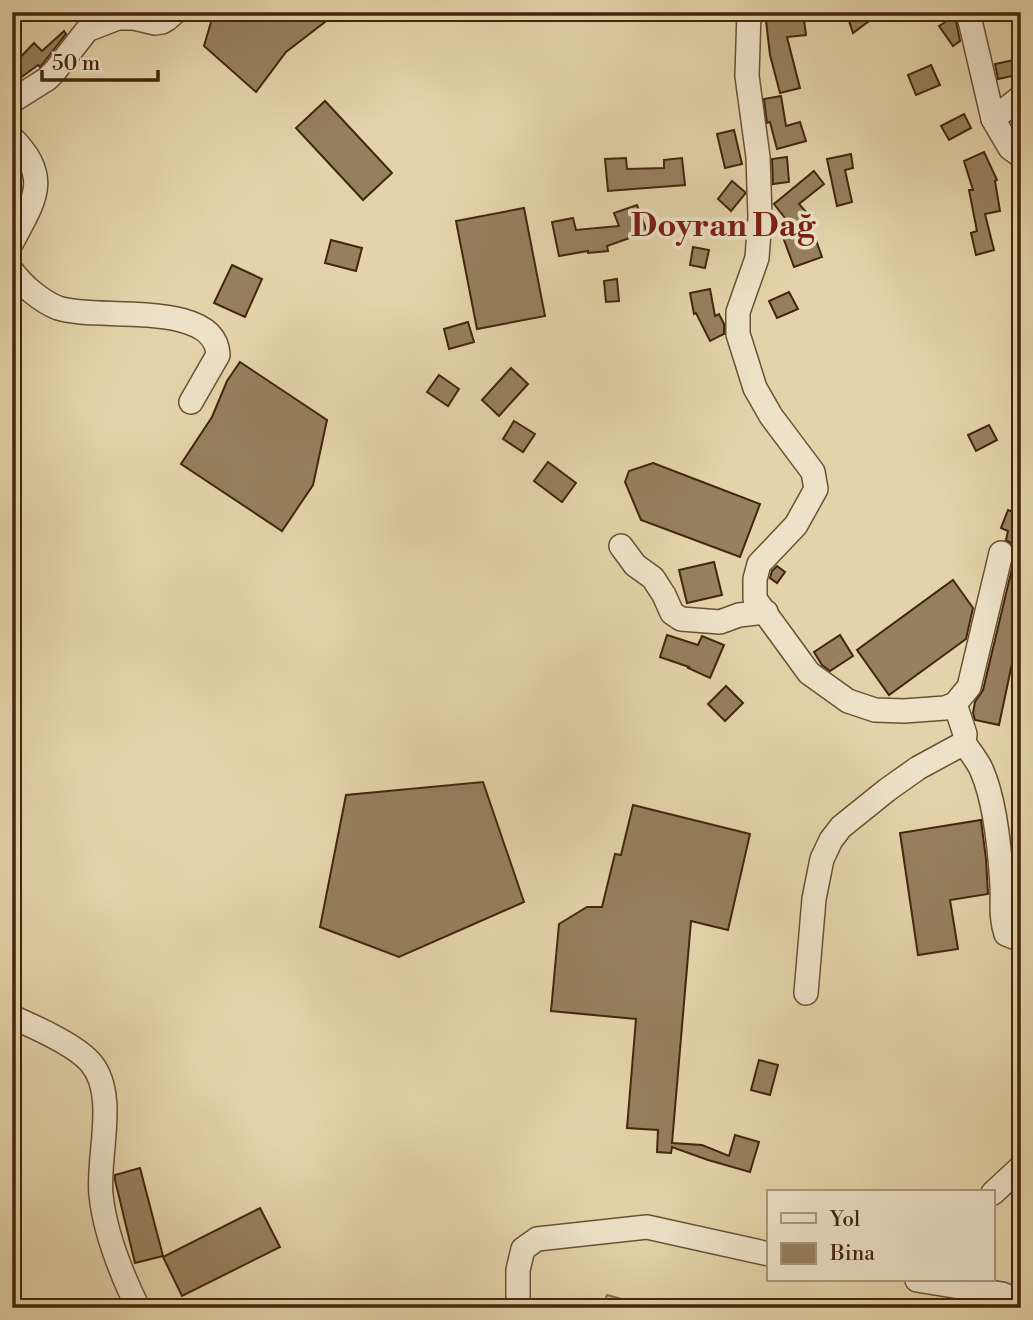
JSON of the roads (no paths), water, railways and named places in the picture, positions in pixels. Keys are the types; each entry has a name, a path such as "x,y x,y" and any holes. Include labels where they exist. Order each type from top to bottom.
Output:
{"street":[{"path":"12,101 47,79 87,30 118,18 162,22 175,12"},
{"path":"749,12 747,76 758,157 760,217 757,258 738,312 738,334 755,388 771,416 813,472 816,489 796,525 759,564 755,579 755,599 809,673 848,701 875,710 945,708 955,704 969,687 1000,553"},
{"path":"968,12 993,119 1010,149 1021,156"},
{"path":"993,119 1021,97"},
{"path":"12,138 34,167 36,192 12,242"},
{"path":"12,271 36,295 60,308 76,312 159,316 193,324 208,332 214,337 218,355 191,402"},
{"path":"621,546 635,565 653,578 673,613 681,619 720,622 738,615 765,612"},
{"path":"955,704 965,734 964,743 980,767 994,813 1002,885 1003,925 1006,934 1021,940"},
{"path":"806,993 814,899 822,859 831,841 841,827 887,790 918,768 964,743"},
{"path":"12,1017 68,1045 91,1063 103,1085 105,1101 100,1169 101,1195 106,1225 138,1308"},
{"path":"995,1191 1021,1167"},
{"path":"518,1308 518,1270 523,1249 537,1239 648,1227 767,1254"},
{"path":"939,1282 1002,1294 1021,1302"}],"district":[{"name":"Doyran Dağ","path":"723,226"}]}
